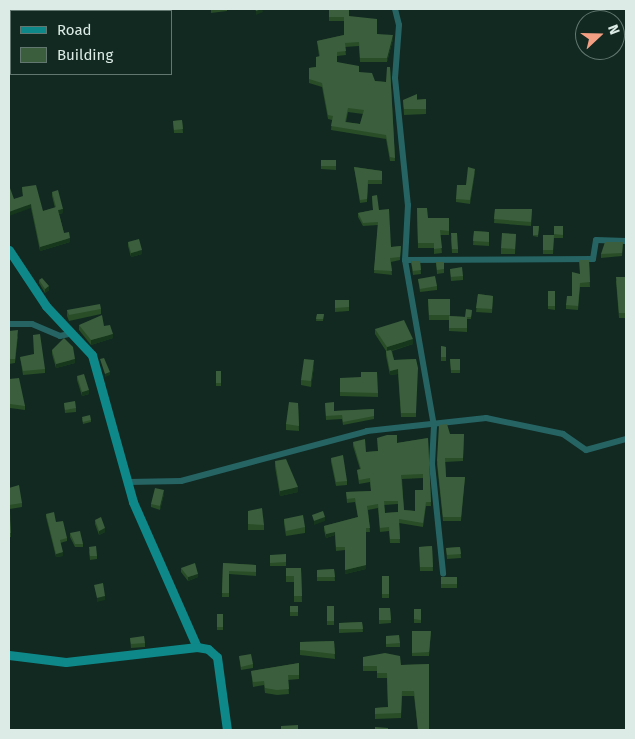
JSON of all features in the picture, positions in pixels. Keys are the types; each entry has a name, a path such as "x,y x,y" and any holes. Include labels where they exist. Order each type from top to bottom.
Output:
{"street":[{"path":"395,9 399,25 395,78 408,205 405,260 434,426 432,464 443,573"},
{"path":"405,260 593,259 596,240 626,241"},
{"path":"9,250 46,306 74,332 92,355 128,482 197,647"},
{"path":"9,324 32,324 60,336 74,332"},
{"path":"128,482 182,480 367,431 434,426 500,418 563,434 586,450 626,439"},
{"path":"9,655 66,662 197,647 208,649 217,657 227,730"}],"building":[{"path":"329,9 349,9 349,16 377,19 377,34 393,35 387,58 360,58 359,42 345,43 346,51 337,52 337,62 359,66 359,72 372,73 375,81 386,82 387,67 390,67 395,158 390,157 386,135 331,126 333,116 328,115 322,83 309,79 309,68 316,67 316,57 320,56 317,41 344,35 344,17 329,17","holes":["348,108 364,110 360,124 345,122"]},
{"path":"417,94 417,100 426,99 426,109 404,109 403,100"},
{"path":"182,120 183,129 174,130 173,121"},
{"path":"321,160 336,160 336,166 321,166"},
{"path":"354,167 382,171 382,180 368,180 367,199 360,200"},
{"path":"468,167 475,169 470,200 456,199 457,185 466,185"},
{"path":"36,185 43,211 56,207 52,192 58,190 63,209 58,210 64,233 69,232 70,238 40,247 31,204 9,212 10,188 14,199 23,196 22,187"},
{"path":"377,195 379,210 389,209 391,247 401,246 400,257 390,258 392,271 374,270 378,222 363,223 358,213 373,210 372,196"},
{"path":"417,208 427,208 428,218 449,218 449,231 440,230 442,248 434,249 434,243 418,243"},
{"path":"495,209 532,209 531,222 494,219"},
{"path":"533,226 539,226 538,235 533,235"},
{"path":"554,226 563,226 563,235 554,234"},
{"path":"474,231 489,232 489,242 473,241"},
{"path":"451,233 457,233 458,249 452,249"},
{"path":"502,233 516,234 515,249 501,248"},
{"path":"543,235 554,235 553,250 543,250"},
{"path":"139,239 142,250 131,253 128,242"},
{"path":"605,242 623,242 622,253 601,254"},
{"path":"579,260 589,260 590,282 580,283 578,306 566,305 567,296 572,296 572,272 580,274"},
{"path":"411,261 420,261 421,270 413,271"},
{"path":"436,262 444,262 444,269 437,270"},
{"path":"462,267 463,276 451,277 450,269"},
{"path":"435,276 437,286 420,289 418,279"},
{"path":"616,277 626,277 626,313 619,313"},
{"path":"42,278 49,286 45,289 39,280"},
{"path":"548,291 555,291 555,306 548,306"},
{"path":"478,294 493,296 492,309 476,308"},
{"path":"428,299 450,299 450,315 429,315"},
{"path":"335,300 349,300 349,307 335,308"},
{"path":"100,304 101,309 69,315 67,310"},
{"path":"466,309 472,310 471,317 465,317"},
{"path":"317,314 324,314 323,319 316,319"},
{"path":"102,315 104,326 110,325 113,334 91,340 79,325"},
{"path":"449,316 467,317 467,328 449,328"},
{"path":"404,320 413,339 387,347 375,329"},
{"path":"18,330 15,359 9,359 9,331"},
{"path":"40,334 45,369 23,371 20,357 34,354 33,335"},
{"path":"64,338 73,347 75,359 56,364 52,350"},
{"path":"441,346 446,347 446,357 441,357"},
{"path":"391,350 394,360 416,359 418,368 416,413 401,413 398,369 390,371 386,351"},
{"path":"104,358 110,372 105,374 100,359"},
{"path":"304,359 314,360 311,381 301,380"},
{"path":"450,359 460,359 460,370 451,370"},
{"path":"216,371 221,371 221,383 216,383"},
{"path":"361,372 377,372 378,393 340,392 340,378 361,377"},
{"path":"84,374 89,390 82,392 77,376"},
{"path":"19,378 25,406 10,404 9,400 9,379"},
{"path":"75,401 76,408 65,410 64,403"},
{"path":"289,402 298,403 299,426 286,424"},
{"path":"334,402 334,411 374,409 374,416 343,422 342,415 326,416 325,403"},
{"path":"90,415 91,420 83,422 82,417"},
{"path":"447,424 450,434 464,434 463,458 445,458 446,477 465,477 461,517 443,517 437,460 439,425"},
{"path":"397,435 397,443 428,438 431,502 426,502 423,523 399,519 400,539 390,539 389,527 380,528 378,504 367,506 370,528 366,528 366,565 345,570 345,547 336,547 335,532 326,534 324,526 358,517 355,498 347,499 346,492 371,491 370,478 359,480 357,470 361,469 353,442 365,439 366,452 378,451 377,438","holes":["423,474 423,490 415,490 415,511 404,510 401,475","384,501 398,501 398,512 385,513"]},
{"path":"343,455 347,481 336,482 331,458"},
{"path":"286,459 298,487 280,491 275,461"},
{"path":"19,485 22,503 9,505 9,488"},
{"path":"155,488 164,490 160,506 151,504"},
{"path":"9,505 11,533 9,533"},
{"path":"262,508 264,525 248,524 248,511"},
{"path":"323,511 325,517 314,521 312,515"},
{"path":"54,512 56,522 63,521 67,538 60,540 63,552 56,554 46,514"},
{"path":"303,515 305,527 286,531 284,519"},
{"path":"101,517 105,528 99,531 95,520"},
{"path":"80,531 83,544 75,544 70,533"},
{"path":"96,546 97,556 90,556 89,547"},
{"path":"432,546 433,567 420,567 419,547"},
{"path":"460,547 461,554 447,555 446,548"},
{"path":"286,554 286,562 270,563 270,555"},
{"path":"195,563 198,574 188,577 181,568"},
{"path":"223,563 256,565 256,572 229,571 229,593 222,593"},
{"path":"286,568 301,568 302,596 294,596 294,576 286,576"},
{"path":"334,569 335,577 317,577 317,570"},
{"path":"382,576 389,576 389,594 382,594"},
{"path":"441,577 457,577 457,584 441,584"},
{"path":"103,583 105,596 97,598 94,585"},
{"path":"290,606 298,606 298,612 290,612"},
{"path":"327,606 334,606 334,621 327,621"},
{"path":"379,608 390,608 391,620 379,620"},
{"path":"414,609 421,609 421,620 414,619"},
{"path":"217,614 223,614 223,627 217,627"},
{"path":"362,622 363,629 339,629 339,623"},
{"path":"412,631 431,631 429,652 412,653"},
{"path":"399,635 400,643 386,644 386,636"},
{"path":"144,636 145,643 131,644 130,638"},
{"path":"334,641 335,654 300,650 300,642"},
{"path":"385,653 400,656 401,665 429,664 429,730 418,730 414,691 402,691 401,713 375,714 375,708 388,707 387,673 377,673 377,666 363,666 363,657"},
{"path":"251,654 253,664 241,667 239,656"},
{"path":"299,663 299,675 288,675 289,689 265,688 264,681 253,682 251,671"},
{"path":"298,725 298,730 281,730 281,726"},
{"path":"375,727 388,728 388,730 375,730"}]}
